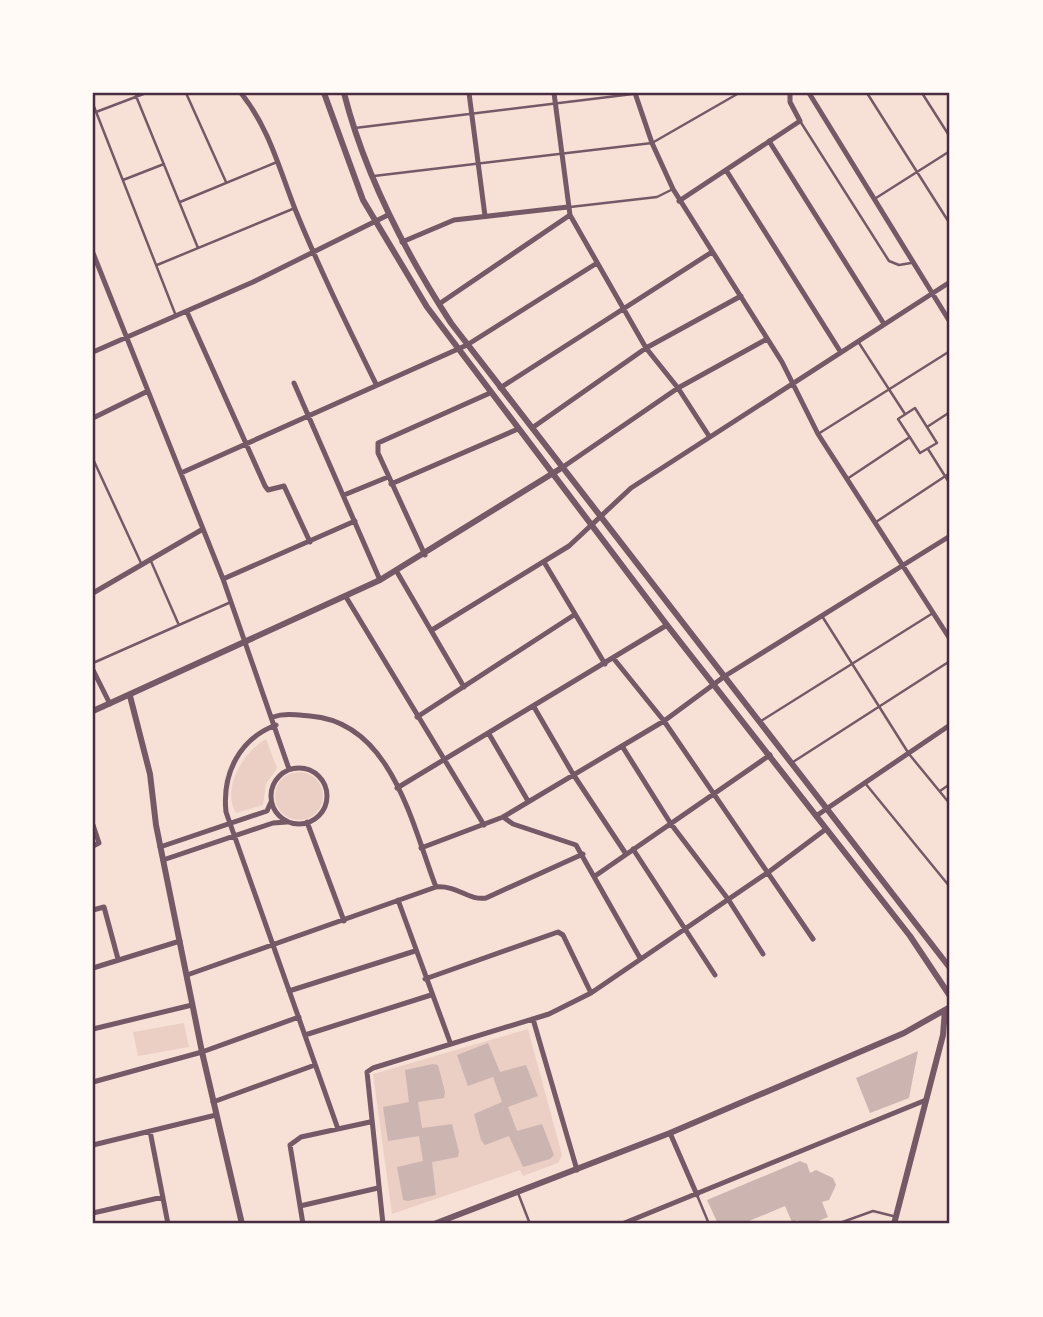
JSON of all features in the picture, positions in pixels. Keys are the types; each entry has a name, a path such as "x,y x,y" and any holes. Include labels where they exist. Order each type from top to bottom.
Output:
{"street":[{"path":"241,93 254,111 279,161 295,208 376,384"},
{"path":"324,93 346,160 375,222 457,349 667,625 910,936 950,996"},
{"path":"344,93 388,215 439,304 467,345 603,516 681,624 761,721 950,968"},
{"path":"470,93 485,216"},
{"path":"554,93 570,215 621,309 709,436"},
{"path":"635,93 652,144 679,201 768,339 818,434 873,524 950,639"},
{"path":"679,201 800,121 790,102 790,93"},
{"path":"809,93 950,322"},
{"path":"769,141 884,324"},
{"path":"726,170 840,351"},
{"path":"402,242 442,224 485,216 568,207"},
{"path":"93,352 187,312 388,215"},
{"path":"439,304 570,215"},
{"path":"500,388 712,252"},
{"path":"93,253 223,579 276,725 289,769"},
{"path":"181,473 467,345 597,263"},
{"path":"432,630 544,562 593,525 631,488 792,381 950,282"},
{"path":"532,428 646,348 741,296"},
{"path":"187,312 265,486 270,490 284,485 310,542"},
{"path":"93,711 397,572 553,474 678,388 768,339"},
{"path":"294,383 380,580"},
{"path":"93,418 148,391"},
{"path":"425,555 378,453 379,443 490,393"},
{"path":"391,484 518,429"},
{"path":"344,495 388,477"},
{"path":"223,579 355,521"},
{"path":"93,593 203,529"},
{"path":"421,849 503,817 664,721 725,676 950,536"},
{"path":"544,562 605,664"},
{"path":"397,572 464,687"},
{"path":"346,597 484,825"},
{"path":"418,717 574,615"},
{"path":"397,788 667,625"},
{"path":"614,659 664,721 716,794 813,939"},
{"path":"93,670 110,704"},
{"path":"130,696 150,774 160,847 192,1005 242,1224"},
{"path":"534,706 573,774 626,853"},
{"path":"273,717 316,716 346,726 371,745 397,788 436,887"},
{"path":"276,725 253,738 232,766 225,800 230,823 338,1129"},
{"path":"816,816 950,725"},
{"path":"489,734 528,801"},
{"path":"622,746 671,824 729,899 763,954"},
{"path":"595,876 769,755"},
{"path":"160,847 267,811 276,779 289,769 306,768 314,772 325,786 326,803 322,811 307,822 273,823 163,860"},
{"path":"271,802 278,815 291,822"},
{"path":"503,817 513,824 570,842 583,854 640,958"},
{"path":"307,822 344,921"},
{"path":"93,825 99,843 93,846"},
{"path":"383,1224 370,1122 367,1072 450,1042 533,1019 591,993 770,871 826,829"},
{"path":"633,849 715,975"},
{"path":"187,975 436,887 452,887 477,898 486,898 583,854"},
{"path":"398,900 450,1042"},
{"path":"93,910 104,907 118,959"},
{"path":"425,979 558,932 563,934 591,993"},
{"path":"93,968 180,941"},
{"path":"289,991 415,951"},
{"path":"305,1035 431,996"},
{"path":"93,1029 192,1005"},
{"path":"895,1221 943,1035 947,1008"},
{"path":"433,1224 670,1133 904,1032 947,1008"},
{"path":"93,1082 202,1052 299,1017"},
{"path":"533,1019 577,1170"},
{"path":"213,1102 315,1065"},
{"path":"622,1224 926,1100"},
{"path":"93,1145 216,1115"},
{"path":"303,1224 290,1145 301,1137 370,1122"},
{"path":"149,1130 169,1224"},
{"path":"670,1133 696,1195"},
{"path":"300,1206 378,1188"},
{"path":"93,1213 163,1197"}],"lane":[{"path":"96,112 146,93"},
{"path":"186,93 226,183"},
{"path":"355,128 635,93"},
{"path":"374,176 652,144 739,93"},
{"path":"867,93 950,224"},
{"path":"922,93 950,137"},
{"path":"136,96 198,247"},
{"path":"93,104 176,316"},
{"path":"800,121 889,261 899,265 912,262"},
{"path":"875,198 950,151"},
{"path":"180,202 279,161"},
{"path":"123,180 164,163"},
{"path":"568,207 657,197 673,189"},
{"path":"157,265 295,208"},
{"path":"857,340 905,414"},
{"path":"818,434 950,351"},
{"path":"915,408 927,426 937,443 920,453 898,419 915,408"},
{"path":"927,426 950,412"},
{"path":"846,479 910,437"},
{"path":"928,449 950,484"},
{"path":"93,459 141,563"},
{"path":"873,524 950,473"},
{"path":"149,558 178,623"},
{"path":"93,663 178,623 231,602"},
{"path":"761,721 934,612"},
{"path":"822,616 909,754 950,804"},
{"path":"793,762 950,661"},
{"path":"865,783 950,887"},
{"path":"940,791 950,784"},
{"path":"943,1035 950,1038"},
{"path":"519,1193 530,1224"},
{"path":"696,1195 709,1224"},
{"path":"837,1224 873,1211 895,1221"}],"shaded area":[{"path":"266,739 277,768 266,784 263,805 236,813 231,793 237,771 250,752"},
{"path":"299,772 316,779 323,796 316,813 299,820 282,813 275,796 282,779"},
{"path":"184,1023 189,1047 138,1056 133,1032"},
{"path":"528,1029 562,1155 558,1163 523,1176 520,1170 392,1214 373,1074"}],"building":[{"path":"488,1043 500,1072 526,1065 538,1096 508,1107 517,1131 542,1124 554,1155 550,1159 523,1167 509,1136 485,1145 481,1140 474,1114 502,1102 493,1077 468,1086 457,1055"},
{"path":"918,1051 909,1098 870,1113 856,1078"},
{"path":"438,1065 444,1098 418,1102 422,1128 452,1124 458,1157 432,1162 436,1195 403,1200 397,1167 423,1161 419,1136 388,1141 383,1107 409,1102 405,1070"},
{"path":"800,1161 807,1164 810,1173 816,1170 833,1178 836,1185 829,1200 822,1202 828,1217 811,1224 800,1224 798,1220 792,1222 785,1206 742,1224 718,1224 707,1200"}]}
